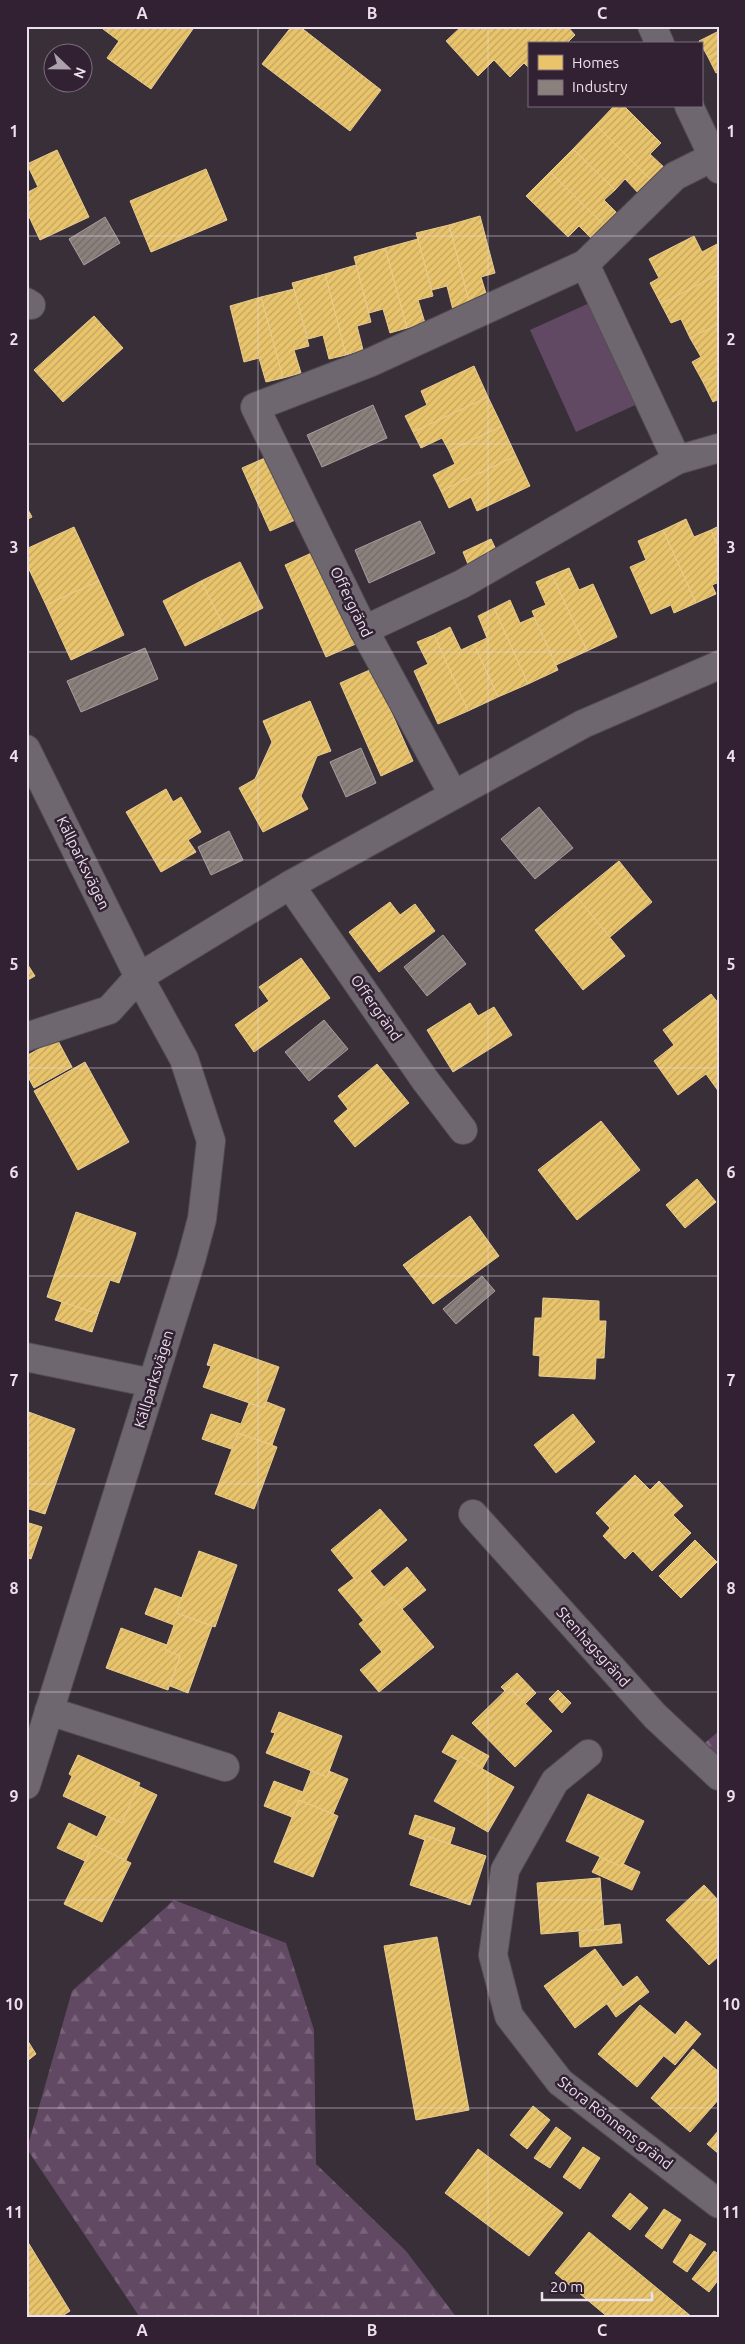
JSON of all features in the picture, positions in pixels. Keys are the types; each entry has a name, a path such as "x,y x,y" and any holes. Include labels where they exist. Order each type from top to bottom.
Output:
{"street":[{"path":"652,26 659,42"},
{"path":"677,460 585,264 675,176 716,163 691,108"},
{"name":"Offergränd","path":"453,794 364,630 255,407 369,363 585,264"},
{"path":"364,630 462,584 677,460 719,448"},
{"path":"26,1037 109,1010 139,977 290,885 583,724 719,664"},
{"name":"Källparksvägen","path":"26,749 139,977 184,1059 211,1141 202,1219 26,1785"},
{"name":"Offergränd","path":"290,885 425,1080 463,1130"},
{"path":"26,1357 152,1383"},
{"name":"Stenhagsgränd","path":"473,1514 655,1716 719,1776"},
{"path":"49,1711 225,1767"},
{"name":"Stora Rönnens gränd","path":"588,1754 555,1781 505,1870 494,1955 509,2016 560,2082 719,2204"}],"green space":[{"path":"596,300 642,402 576,432 530,330"},
{"path":"719,1731 719,1763 700,1747"},
{"path":"174,1900 286,1943 314,2030 316,2164 406,2251 457,2318 143,2318 139,2316 27,2149 72,1991"}],"building: Homes":[{"path":"105,26 195,26 151,89 107,58 119,41 103,29"},
{"path":"292,26 299,26 381,90 350,131 262,64"},
{"path":"462,26 567,26 575,35 568,42 528,42 528,67 524,63 510,77 494,60 478,76 446,41"},
{"path":"719,31 719,52 708,57 702,46 702,42 699,41"},
{"path":"719,52 719,72 716,73 708,57"},
{"path":"612,108 626,108 661,143 650,154 668,171 655,184 596,125"},
{"path":"596,125 655,184 642,197 625,179 615,190 573,149"},
{"path":"573,149 615,190 604,200 622,218 609,230 550,172"},
{"path":"57,150 89,217 40,240 26,210 26,193 38,187 27,164"},
{"path":"206,169 227,220 151,252 130,201"},
{"path":"550,172 609,230 596,243 579,226 568,237 526,196"},
{"path":"480,216 495,273 481,277 488,300 470,305 449,225"},
{"path":"449,225 470,305 453,310 447,286 432,290 416,233"},
{"path":"694,236 702,252 719,243 719,274 661,304 650,283 659,278 649,259"},
{"path":"418,239 433,296 418,300 425,323 407,328 385,248"},
{"path":"385,248 407,328 390,333 383,309 369,313 354,257"},
{"path":"356,265 371,322 357,326 363,350 346,355 325,274"},
{"path":"325,274 346,355 329,359 323,335 308,339 292,283"},
{"path":"719,274 719,324 690,338 681,319 671,323 661,304"},
{"path":"294,289 309,346 294,350 301,373 283,378 261,297"},
{"path":"261,297 283,378 266,382 259,358 244,362 230,306"},
{"path":"94,316 123,348 63,402 34,370"},
{"path":"719,324 719,374 703,382 692,362 701,357 690,338"},
{"path":"474,366 488,397 413,432 405,416 427,405 421,391"},
{"path":"719,374 719,399 713,402 703,382"},
{"path":"488,397 502,426 449,451 442,438 421,448 413,432"},
{"path":"502,426 516,456 441,491 433,475 455,464 449,451"},
{"path":"274,454 302,517 270,531 242,468"},
{"path":"516,456 530,486 477,511 471,497 449,508 441,491"},
{"path":"26,506 32,517 26,520"},
{"path":"686,519 694,537 711,530 719,548 719,582 712,585 716,594 696,603 663,530"},
{"path":"719,526 719,548 711,530"},
{"path":"74,527 99,581 46,605 26,563 26,549"},
{"path":"663,530 696,603 674,613 671,605 651,614 630,567 646,560 638,541"},
{"path":"491,539 499,556 470,569 463,552"},
{"path":"316,551 358,643 326,657 285,565"},
{"path":"240,562 263,608 224,627 201,581"},
{"path":"569,568 579,590 593,584 617,637 587,651 552,575"},
{"path":"552,575 587,651 556,665 532,611 546,605 536,582"},
{"path":"99,581 124,635 71,660 46,605"},
{"path":"201,581 224,627 185,646 163,601"},
{"path":"510,600 520,623 534,617 558,670 528,684 494,608"},
{"path":"494,608 528,684 498,697 474,644 487,638 478,616"},
{"path":"450,627 461,650 474,644 498,697 468,711 434,635"},
{"path":"434,635 468,711 438,724 414,671 428,664 417,642"},
{"path":"372,669 413,761 381,776 340,683"},
{"path":"310,701 331,751 317,756 301,796 308,809 263,832 239,788 255,779 272,742 263,721"},
{"path":"166,789 173,802 181,797 201,832 188,840 196,852 161,872 126,812"},
{"path":"619,861 652,902 610,937 576,896"},
{"path":"576,896 625,956 583,990 535,930"},
{"path":"390,902 400,915 415,904 435,931 379,972 349,932"},
{"path":"301,958 330,998 254,1052 235,1025 269,1001 259,987"},
{"path":"26,962 35,976 26,981"},
{"path":"711,994 719,1004 719,1092 706,1074 678,1095 654,1061 674,1045 663,1030"},
{"path":"470,1003 478,1016 494,1007 512,1035 453,1072 427,1030"},
{"path":"57,1039 72,1067 34,1088 26,1073 26,1056"},
{"path":"85,1062 129,1142 78,1170 34,1091"},
{"path":"377,1064 409,1103 355,1147 334,1121 348,1109 338,1096"},
{"path":"601,1121 640,1170 577,1220 538,1170"},
{"path":"697,1179 716,1202 685,1228 666,1205"},
{"path":"76,1212 136,1233 119,1283 110,1280 98,1314 47,1297"},
{"path":"470,1216 499,1256 433,1304 403,1265"},
{"path":"543,1298 599,1301 599,1321 606,1321 604,1358 596,1358 595,1379 539,1376 540,1356 533,1355 535,1318 542,1318"},
{"path":"62,1302 98,1314 92,1332 55,1320"},
{"path":"214,1344 279,1367 264,1408 203,1387 211,1366 207,1365"},
{"path":"267,1402 285,1409 272,1445 238,1433 231,1449 202,1439 211,1414 241,1424 249,1403 264,1408"},
{"path":"26,1411 75,1429 45,1514 26,1508"},
{"path":"573,1414 595,1442 556,1473 534,1445"},
{"path":"238,1433 277,1447 254,1509 215,1494"},
{"path":"635,1475 650,1490 659,1481 683,1506 673,1515 691,1533 652,1571 633,1551 625,1559 603,1536 610,1528 596,1513"},
{"path":"380,1509 407,1540 357,1582 331,1550"},
{"path":"26,1522 42,1527 31,1559 26,1557"},
{"path":"695,1540 717,1562 681,1598 659,1576"},
{"path":"199,1551 237,1565 215,1627 176,1613"},
{"path":"407,1567 426,1590 402,1609 392,1597 364,1621 338,1590 354,1578 357,1582 370,1571 384,1587"},
{"path":"155,1588 182,1598 176,1613 212,1626 188,1693 170,1686 180,1656 165,1650 174,1625 145,1614"},
{"path":"392,1597 434,1647 379,1692 360,1670 382,1652 359,1624"},
{"path":"121,1628 167,1645 165,1650 180,1656 168,1690 106,1668"},
{"path":"517,1673 536,1693 525,1704 509,1687 505,1691 501,1687"},
{"path":"509,1687 552,1731 515,1767 472,1723"},
{"path":"558,1690 571,1703 562,1713 549,1699"},
{"path":"279,1712 342,1736 327,1777 266,1753 275,1733 271,1732"},
{"path":"452,1735 489,1756 482,1769 460,1756 457,1760 442,1752"},
{"path":"78,1755 140,1783 122,1823 63,1796 72,1776 69,1774"},
{"path":"460,1756 514,1787 488,1832 434,1801"},
{"path":"311,1771 327,1777 329,1771 348,1779 333,1814 299,1800 292,1817 264,1806 274,1781 303,1792"},
{"path":"138,1786 157,1795 126,1860 93,1845 85,1861 57,1848 69,1823 97,1837 107,1816 122,1823"},
{"path":"588,1794 644,1821 622,1867 566,1841"},
{"path":"299,1800 338,1816 313,1877 274,1862"},
{"path":"415,1815 455,1828 450,1844 426,1836 425,1840 409,1834"},
{"path":"426,1836 486,1856 470,1905 410,1885"},
{"path":"93,1845 131,1863 102,1922 64,1904"},
{"path":"600,1857 622,1867 623,1864 640,1872 632,1890 592,1872"},
{"path":"600,1878 604,1929 541,1934 537,1883"},
{"path":"704,1885 719,1901 719,1956 709,1965 666,1920"},
{"path":"620,1924 622,1943 580,1947 579,1932 604,1929 604,1926"},
{"path":"437,1937 469,2110 416,2120 384,1946"},
{"path":"595,1949 625,1990 575,2028 544,1986"},
{"path":"637,1976 649,1992 616,2017 607,2004 625,1990 623,1987"},
{"path":"640,2005 679,2038 637,2087 598,2054"},
{"path":"686,2021 701,2034 675,2065 664,2056 679,2038 675,2035"},
{"path":"26,2038 36,2054 26,2062"},
{"path":"693,2049 719,2072 719,2099 690,2132 651,2098"},
{"path":"533,2106 550,2120 527,2149 510,2135"},
{"path":"556,2127 571,2138 550,2168 534,2158"},
{"path":"719,2130 719,2154 707,2144"},
{"path":"583,2147 600,2158 580,2189 563,2177"},
{"path":"478,2149 563,2213 529,2256 445,2193"},
{"path":"630,2193 648,2208 630,2230 612,2216"},
{"path":"664,2209 681,2220 662,2249 645,2236"},
{"path":"589,2232 692,2317 609,2318 555,2273"},
{"path":"690,2234 706,2244 687,2272 673,2262"},
{"path":"26,2239 70,2311 59,2318 31,2318 26,2309"},
{"path":"714,2251 719,2254 719,2279 709,2292 692,2279"}],"building: Industry":[{"path":"105,217 120,243 84,265 69,239"},
{"path":"373,405 387,438 322,467 307,435"},
{"path":"420,521 435,553 369,583 355,550"},
{"path":"145,648 158,679 81,712 67,681"},
{"path":"361,748 376,783 346,797 330,762"},
{"path":"539,807 573,848 535,879 501,839"},
{"path":"229,831 243,860 211,875 198,847"},
{"path":"443,935 466,964 427,996 404,967"},
{"path":"324,1020 348,1049 309,1081 285,1052"},
{"path":"482,1276 495,1291 456,1324 443,1309"}]}
